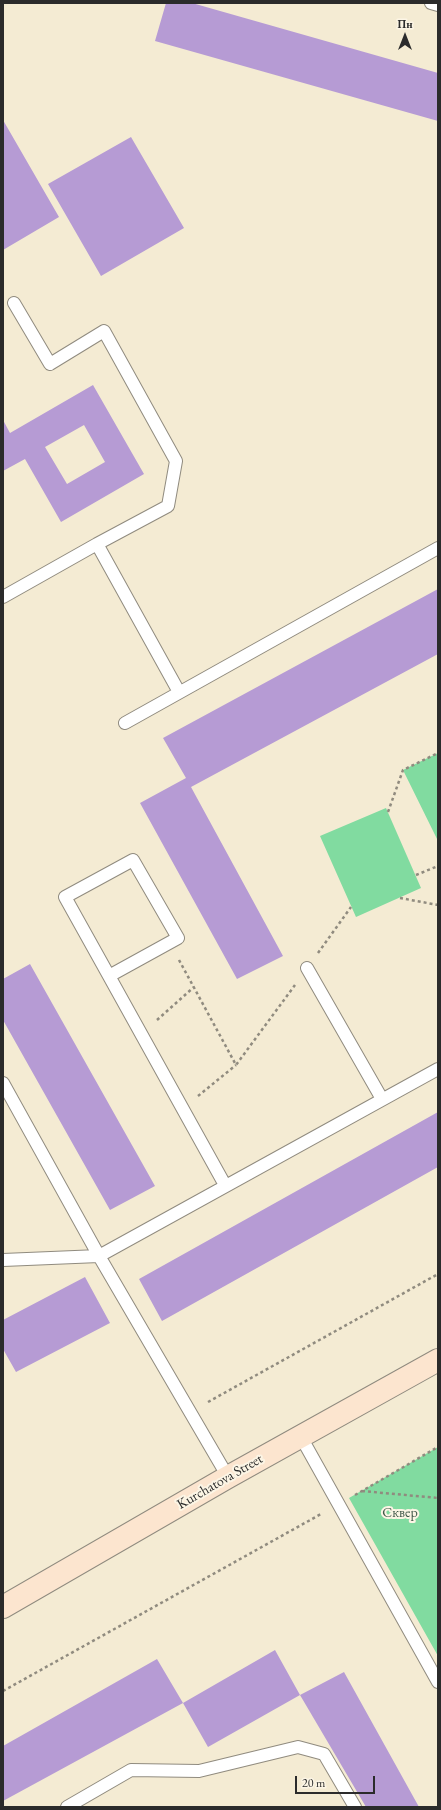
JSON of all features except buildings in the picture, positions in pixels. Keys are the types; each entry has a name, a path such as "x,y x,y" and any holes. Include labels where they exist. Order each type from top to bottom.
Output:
{"street":[{"name":"Kurchatova Street","path":"3,1607 228,1477 438,1360"}],"lane":[{"path":"431,3 438,5"},
{"path":"3,596 168,506 176,461 104,331 50,364 14,303"},
{"path":"97,544 179,692"},
{"path":"125,723 438,548"},
{"path":"109,976 178,938 133,860 65,897 225,1185"},
{"path":"307,968 382,1099"},
{"path":"3,1260 99,1256 438,1068"},
{"path":"3,1083 99,1256 228,1477"},
{"path":"301,1437 438,1682"},
{"path":"67,1807 131,1770 199,1772 298,1747 324,1754 355,1807"}],"path":[{"path":"388,812 403,770 438,753"},
{"path":"416,875 438,866"},
{"path":"400,898 438,906"},
{"path":"182,1108 236,1065 352,907"},
{"path":"169,943 236,1065"},
{"path":"141,1034 194,987"},
{"path":"190,1412 438,1274"},
{"path":"3,1691 339,1504 438,1447"},
{"path":"361,1491 438,1498"}],"green space":[{"path":"438,753 438,841 403,770"},
{"path":"386,808 421,888 356,917 320,836"},
{"name":"Сквер","path":"438,1447 438,1656 349,1498"}]}
